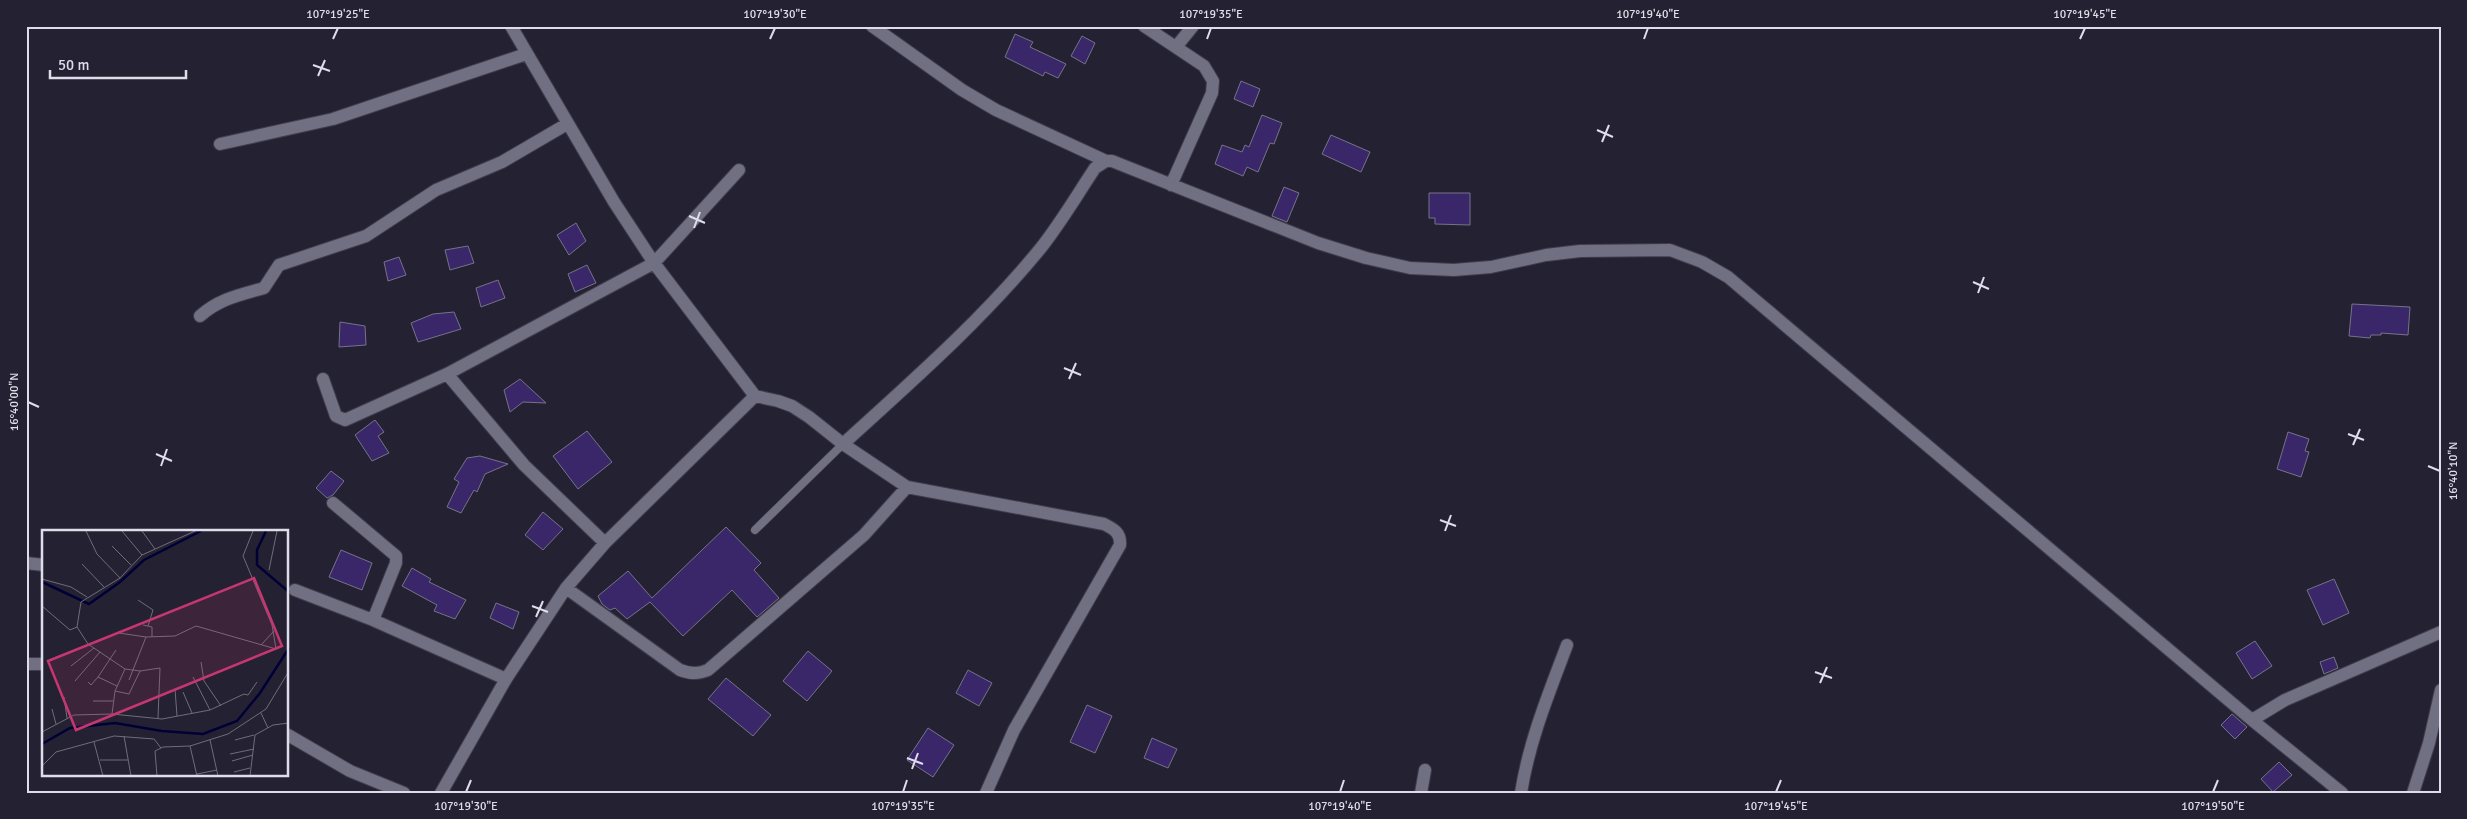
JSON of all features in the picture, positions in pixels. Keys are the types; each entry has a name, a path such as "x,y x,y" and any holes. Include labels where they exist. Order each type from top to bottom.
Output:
{"street":[{"path":"511,26 567,124 654,263 754,396 778,400 792,406 810,417 843,444 907,487 1104,524 1118,532 1121,538 1120,545 1014,730 986,793"},
{"path":"872,26 962,90 996,110 1106,160 1318,243 1366,258 1410,268 1454,270 1482,268 1546,255 1616,250 1670,250 1702,262 1728,278 2252,720 2342,793"},
{"path":"1144,26 1204,66 1213,81 1212,93 1171,185"},
{"path":"1176,47 1193,26"},
{"path":"220,144 333,119 526,54"},
{"path":"200,316 212,305 224,299 264,288 279,265 366,236 436,190 502,162 567,124"},
{"path":"843,444 955,341 993,301 1040,248 1095,168 1106,160"},
{"path":"323,379 336,416 345,420 447,374 654,263 739,170"},
{"path":"447,374 524,465 605,543"},
{"path":"441,793 506,679 566,588 605,543 754,396"},
{"path":"566,588 680,670 690,674 700,673 708,670 864,535 907,487"},
{"path":"333,503 396,556 396,563 373,620"},
{"path":"26,563 42,566"},
{"path":"295,590 373,620 506,679"},
{"path":"2252,720 2285,700 2441,632"},
{"path":"1522,793 1525,768 1535,730 1567,645"},
{"path":"26,664 42,664"},
{"path":"2413,793 2429,743 2441,690"},
{"path":"289,737 350,771 404,793"},
{"path":"1422,793 1425,770"}],"lane":[{"path":"756,530 843,444"}],"building":[{"path":"1015,34 1033,42 1030,47 1066,64 1058,78 1045,72 1043,76 1005,57"},
{"path":"1082,36 1095,43 1085,64 1071,56"},
{"path":"1241,81 1260,89 1253,107 1234,99"},
{"path":"1262,115 1282,123 1274,144 1270,143 1258,172 1247,167 1243,176 1215,164 1222,145 1242,152 1245,145 1249,147"},
{"path":"1331,135 1370,152 1361,172 1322,154"},
{"path":"1284,187 1299,193 1287,222 1272,216"},
{"path":"1429,193 1470,193 1470,225 1435,224 1435,218 1429,218"},
{"path":"576,223 586,241 569,255 557,235"},
{"path":"468,246 474,263 450,270 445,250"},
{"path":"399,257 406,275 388,281 384,262"},
{"path":"587,265 596,283 575,292 568,274"},
{"path":"498,280 505,298 481,307 476,288"},
{"path":"2352,304 2410,307 2408,335 2381,333 2381,335 2371,335 2370,338 2349,336"},
{"path":"454,312 461,329 418,342 411,323 433,314"},
{"path":"340,322 365,326 366,345 339,347"},
{"path":"520,379 546,403 523,402 510,412 504,390"},
{"path":"375,420 384,432 378,436 389,453 372,461 355,435"},
{"path":"587,431 612,462 578,489 553,456"},
{"path":"2288,432 2309,439 2305,451 2309,452 2301,477 2277,469"},
{"path":"480,456 508,464 485,474 477,492 474,490 461,513 447,507 459,482 454,479 467,458"},
{"path":"331,471 344,481 333,495 327,498 316,488"},
{"path":"543,512 563,529 543,550 525,535"},
{"path":"726,527 761,563 754,570 779,598 757,617 732,590 683,636 650,602 627,619 615,608 610,610 602,604 598,596 628,571 652,598"},
{"path":"341,550 372,563 362,590 329,577"},
{"path":"412,568 431,579 429,582 466,600 455,619 434,611 437,605 402,586"},
{"path":"2334,579 2349,613 2323,625 2307,590"},
{"path":"496,603 519,612 513,629 490,618"},
{"path":"2255,641 2272,666 2252,679 2236,653"},
{"path":"808,651 832,671 807,701 783,681"},
{"path":"2334,657 2338,668 2324,674 2320,662"},
{"path":"968,670 992,683 979,706 956,693"},
{"path":"726,678 771,715 753,736 708,699"},
{"path":"1087,705 1112,716 1095,753 1070,742"},
{"path":"2232,714 2247,727 2235,739 2221,725"},
{"path":"928,728 954,745 933,777 907,760"},
{"path":"1152,738 1177,749 1168,768 1144,758"},
{"path":"2279,762 2292,775 2273,792 2261,779"}]}
